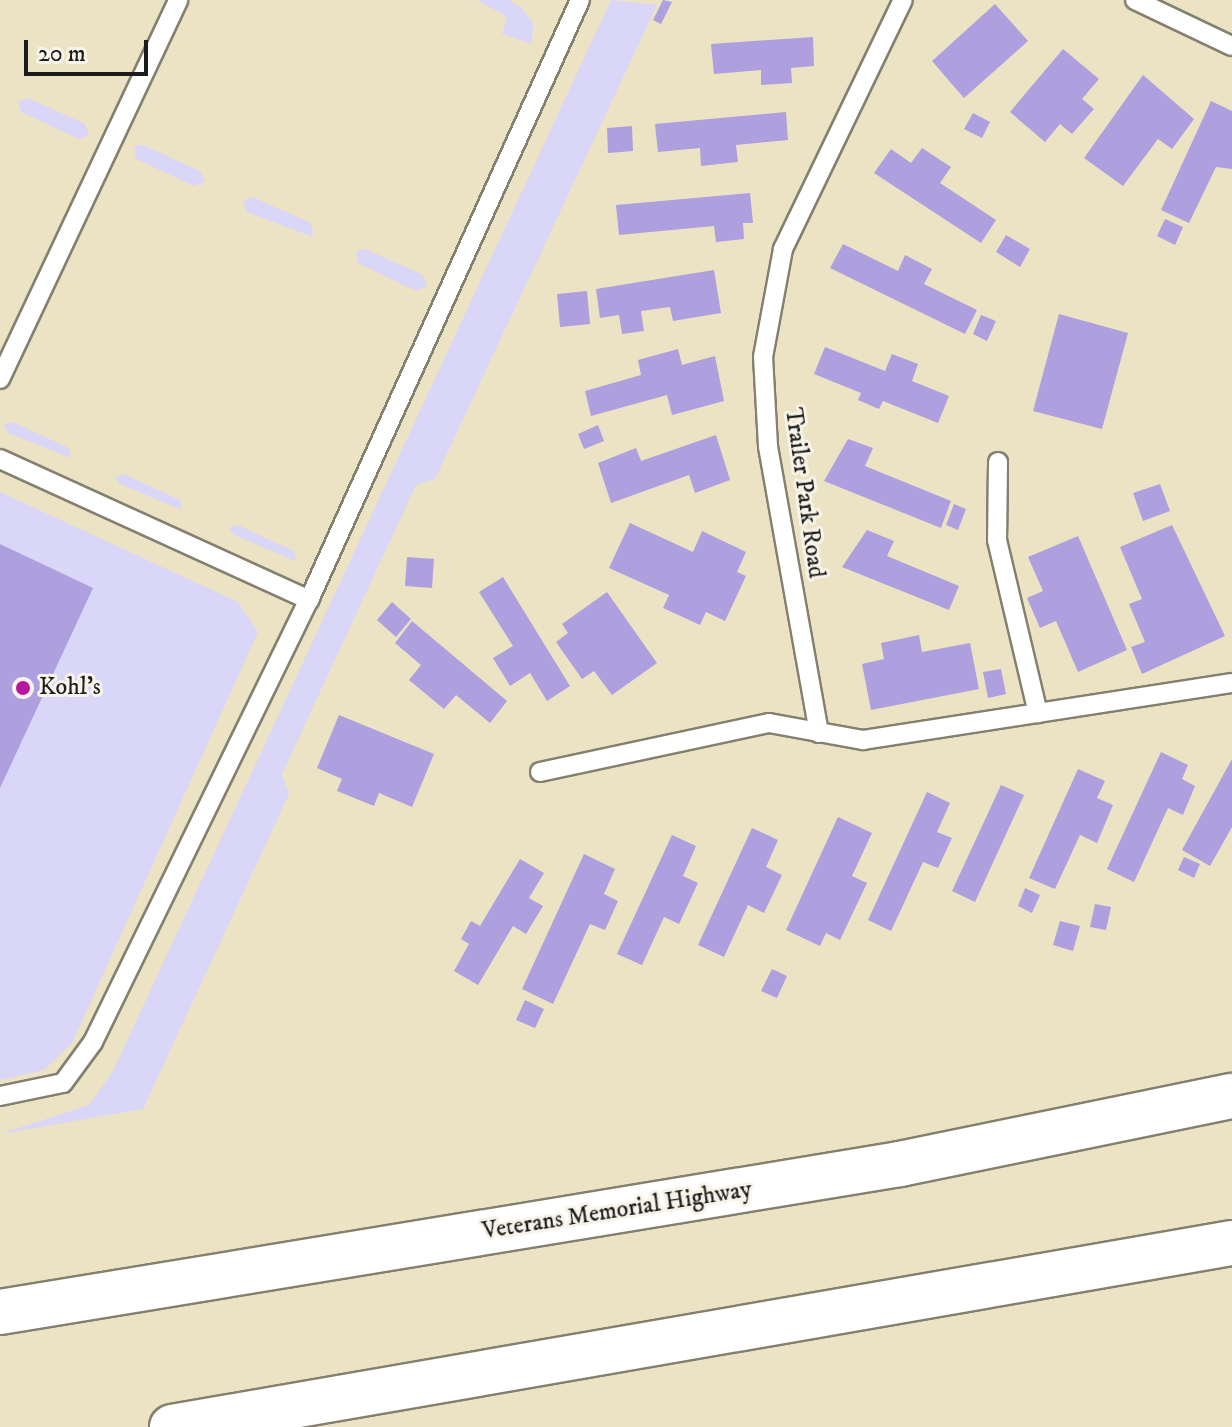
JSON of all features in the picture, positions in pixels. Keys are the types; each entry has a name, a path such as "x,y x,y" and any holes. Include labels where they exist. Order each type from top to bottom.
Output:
{"highway":[{"name":"Veterans Memorial Highway","path":"0,1312 900,1164 1232,1096"},
{"path":"172,1427 1232,1243"}],"lane":[{"path":"0,379 178,0"},
{"path":"0,1096 63,1083 93,1042 309,600 580,0"},
{"name":"Trailer Park Road","path":"819,733 768,446 763,357 783,249 903,0"},
{"path":"1135,0 1232,46"},
{"path":"0,459 309,600"},
{"path":"998,462 997,540 1038,713"},
{"path":"540,772 769,723 863,740 1232,683"}],"shaded area":[{"path":"477,0 509,0 523,9 533,23 532,44 502,34 507,17"},
{"path":"611,0 657,5 435,479 416,485 282,774 289,794 143,1109 0,1134 89,1105 112,1073"},
{"path":"28,98 85,124 89,135 79,139 21,112 18,102"},
{"path":"143,145 200,171 205,182 194,186 136,159 134,146"},
{"path":"253,197 311,223 313,237 247,212 243,201"},
{"path":"365,249 423,275 427,286 416,291 358,263 357,250"},
{"path":"13,422 69,448 71,458 8,433 4,425"},
{"path":"124,474 180,500 182,510 120,484 115,477"},
{"path":"0,492 238,602 258,632 72,1043 44,1070 0,1080"},
{"path":"238,525 294,551 296,561 234,535 229,528"}],"building":[{"path":"663,0 672,2 661,24 653,20"},
{"path":"995,4 1028,41 964,98 932,61"},
{"path":"813,37 814,66 791,68 792,83 761,85 761,70 714,74 711,44"},
{"path":"1063,49 1099,79 1082,99 1094,109 1072,134 1060,124 1045,142 1010,112"},
{"path":"1143,75 1194,119 1172,149 1158,139 1123,186 1084,158"},
{"path":"1211,101 1232,111 1232,169 1216,167 1189,223 1161,210"},
{"path":"786,112 788,140 736,145 738,162 701,166 700,148 658,152 655,124"},
{"path":"973,113 990,122 982,138 964,129"},
{"path":"632,126 633,151 608,153 607,128"},
{"path":"922,148 951,167 940,183 996,220 981,243 874,173 891,149 911,163"},
{"path":"750,193 753,223 743,223 744,239 716,242 714,226 619,235 616,205"},
{"path":"1165,219 1183,227 1175,245 1157,236"},
{"path":"1006,235 1030,249 1020,267 996,252"},
{"path":"843,244 898,271 905,255 932,269 924,284 977,310 965,334 830,268"},
{"path":"714,270 721,313 673,321 670,307 641,311 644,331 622,334 619,315 600,318 596,289"},
{"path":"587,291 590,324 560,327 557,294"},
{"path":"1059,314 1128,333 1102,429 1033,411"},
{"path":"981,315 996,321 987,341 973,334"},
{"path":"825,347 885,371 892,354 918,364 912,381 949,396 938,423 883,401 879,409 858,400 861,393 814,374"},
{"path":"678,349 682,365 715,356 724,401 672,415 667,395 591,416 585,391 641,375 638,360"},
{"path":"598,425 604,441 584,449 578,434"},
{"path":"716,435 730,480 695,493 689,475 611,503 598,463 636,448 641,461"},
{"path":"848,439 873,448 865,466 951,501 941,528 824,481"},
{"path":"1160,484 1170,511 1143,521 1133,493"},
{"path":"954,504 966,509 958,530 946,525"},
{"path":"630,523 693,552 702,531 746,552 737,572 746,576 725,621 706,612 700,625 663,608 669,595 609,568"},
{"path":"1172,525 1225,636 1142,674 1131,647 1145,642 1129,604 1142,599 1120,547"},
{"path":"867,530 894,541 887,556 959,586 949,610 842,567"},
{"path":"1078,536 1127,650 1078,672 1056,621 1040,628 1027,598 1043,591 1028,557"},
{"name":"Kohl's","path":"0,544 93,588 0,788"},
{"path":"407,557 434,559 432,588 405,586"},
{"path":"503,577 570,686 547,701 530,673 510,686 493,658 513,646 479,592"},
{"path":"607,592 657,663 612,695 594,671 582,679 556,642 568,633 562,624"},
{"path":"392,602 411,619 396,637 377,620"},
{"path":"412,621 507,701 490,723 456,695 444,709 409,680 421,665 395,643"},
{"path":"919,635 922,652 970,643 979,689 871,710 862,664 884,659 881,643"},
{"path":"1001,669 1006,694 988,698 983,672"},
{"path":"339,715 434,754 412,807 379,793 374,806 337,791 342,779 317,768"},
{"path":"1161,752 1188,765 1182,779 1195,786 1183,815 1168,808 1134,882 1107,869"},
{"path":"1232,759 1232,827 1210,866 1182,850"},
{"path":"1078,769 1105,781 1097,798 1113,805 1097,843 1080,835 1055,889 1029,878"},
{"path":"1001,785 1024,795 975,902 952,891"},
{"path":"927,792 950,803 937,832 952,838 938,868 923,862 891,931 868,920"},
{"path":"838,817 872,833 852,876 867,883 840,940 826,933 820,946 786,930"},
{"path":"752,828 778,840 766,867 782,875 764,913 748,905 724,957 698,945"},
{"path":"672,835 696,846 683,876 698,883 679,924 664,917 642,965 617,954"},
{"path":"584,854 615,869 604,894 618,901 605,930 590,924 553,1004 522,989"},
{"path":"1184,857 1200,864 1194,878 1178,870"},
{"path":"520,859 544,873 529,898 543,906 526,934 513,926 478,985 454,971 469,944 461,939 471,921 480,926"},
{"path":"1025,888 1040,895 1032,913 1018,906"},
{"path":"1095,904 1111,907 1106,930 1090,927"},
{"path":"1060,921 1080,926 1073,951 1053,945"},
{"path":"772,969 787,976 777,998 761,991"},
{"path":"525,1000 544,1009 535,1028 516,1020"}],"place":[{"name":"Kohl's","path":"23,688"}]}
